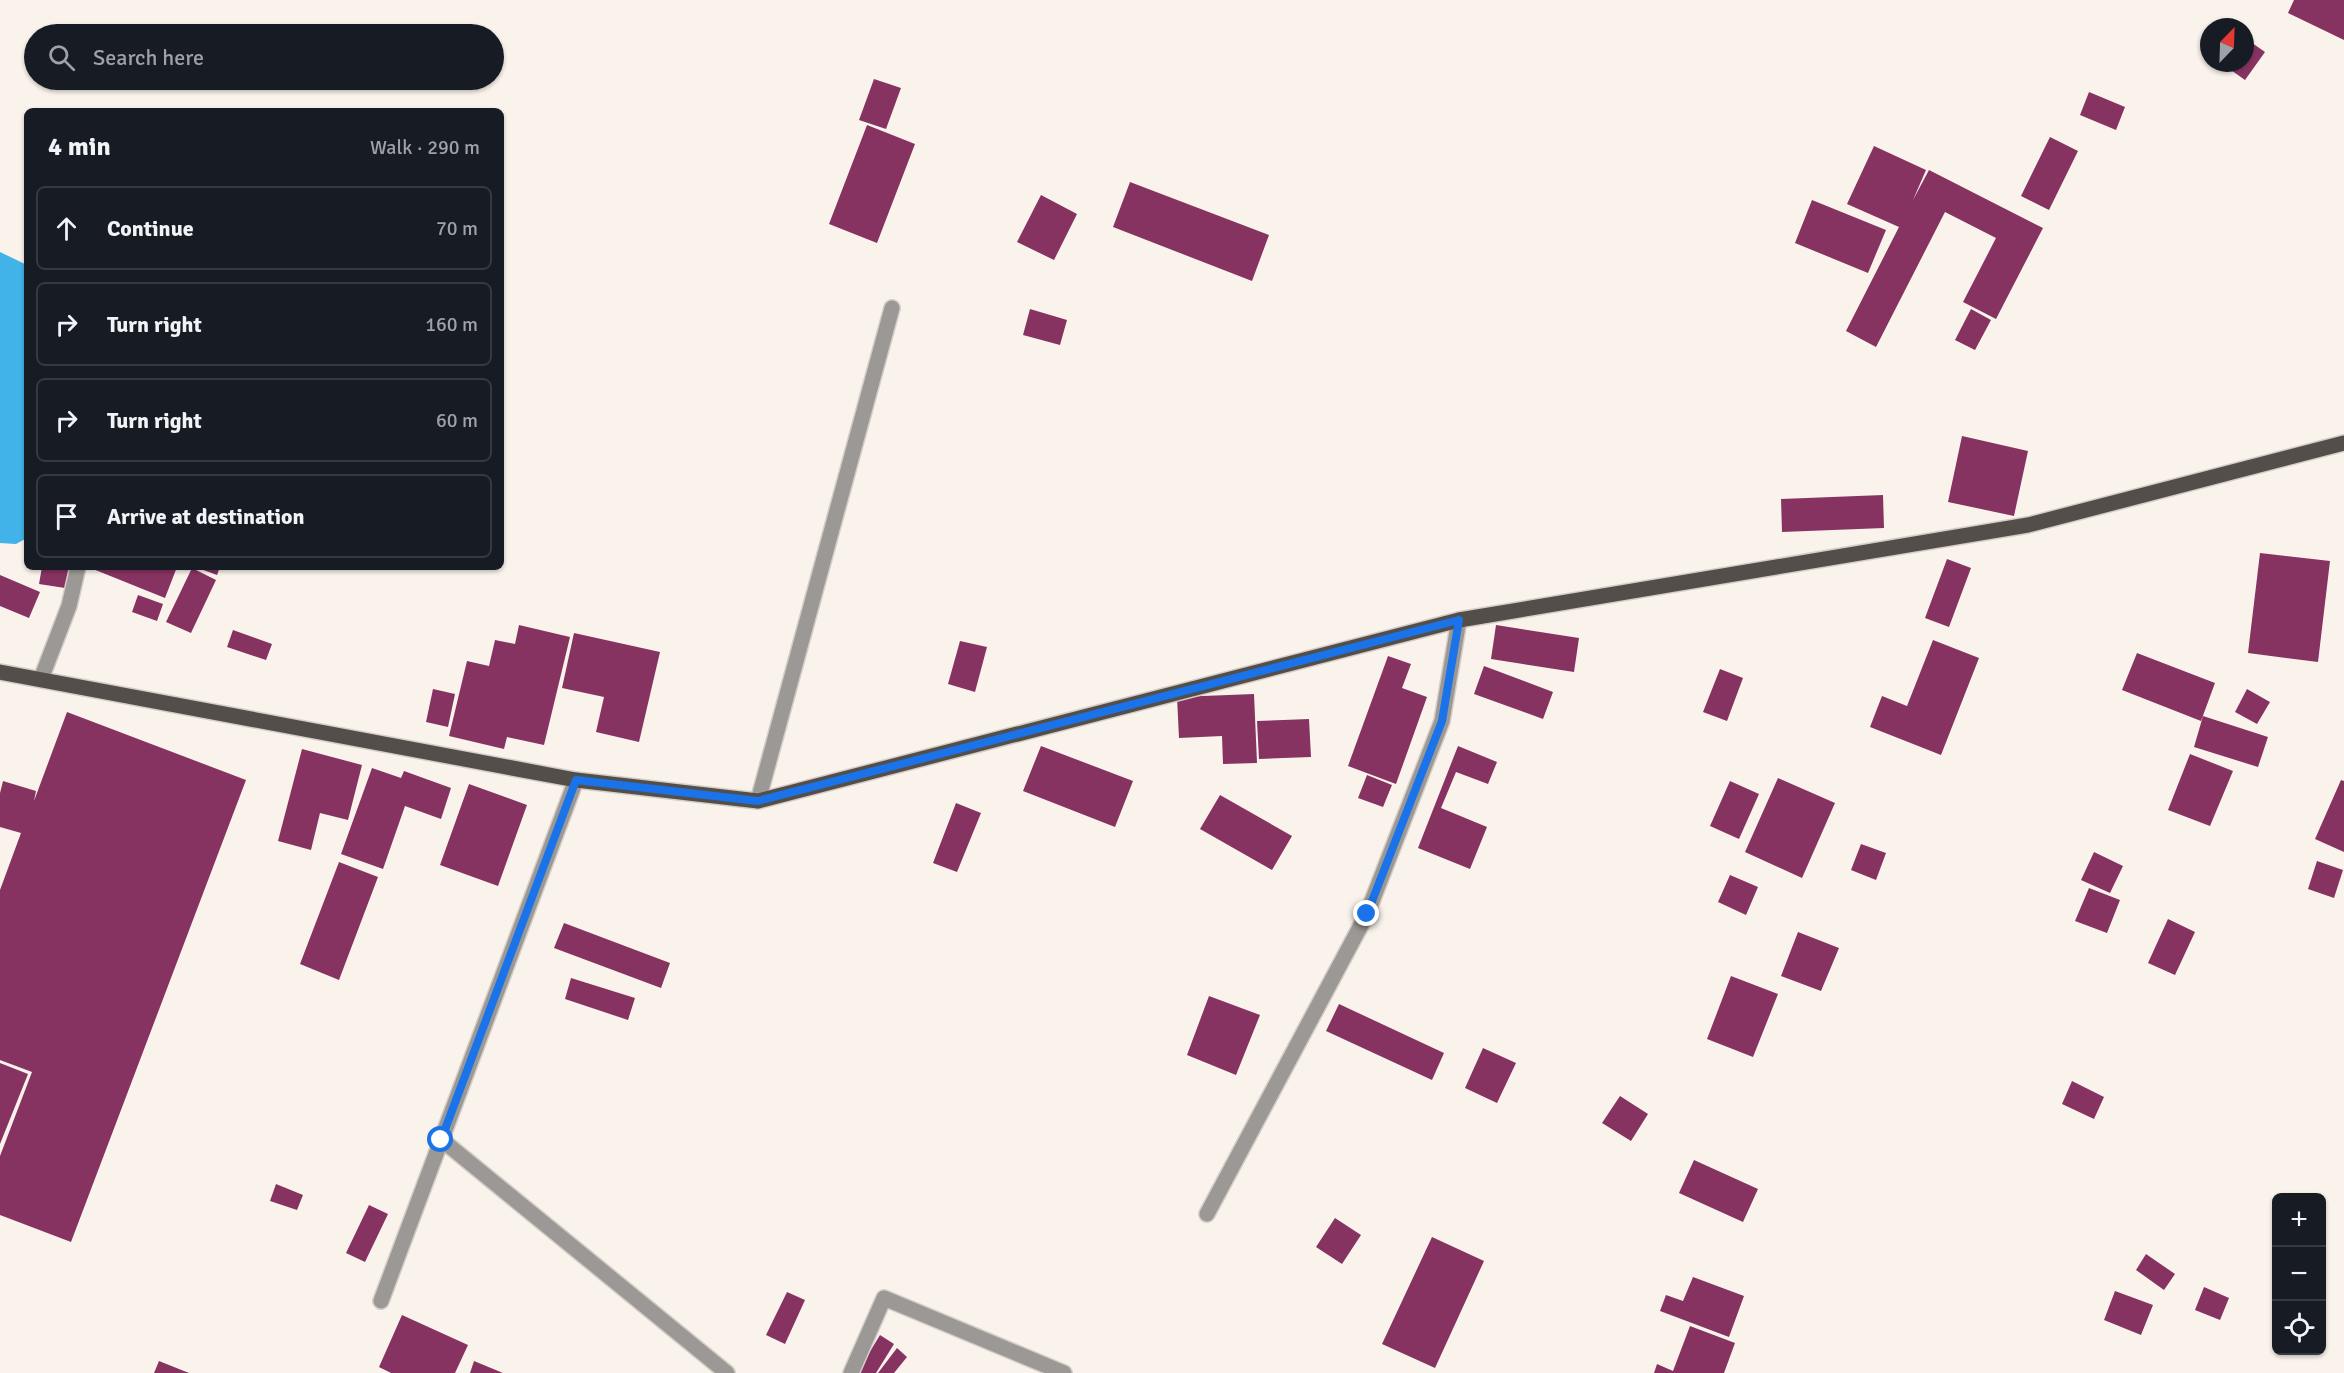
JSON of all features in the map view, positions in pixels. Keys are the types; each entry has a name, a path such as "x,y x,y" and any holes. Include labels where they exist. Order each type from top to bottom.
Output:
{"main road":[{"path":"0,672 576,780 758,801 1459,620 2028,525 2344,444"}],"street":[{"path":"758,801 892,308"},
{"path":"41,679 69,606 77,570"},
{"path":"1207,1214 1367,914 1442,721 1459,620"},
{"path":"381,1301 576,780"},
{"path":"441,1140 727,1373"},
{"path":"851,1373 884,1298 1064,1373"}],"water":[{"path":"0,252 24,264 24,540 16,544 0,543"}],"building":[{"path":"2294,0 2344,0 2344,40 2288,13"},
{"path":"2254,44 2265,52 2254,67"},
{"path":"2234,72 2251,72 2245,80"},
{"path":"874,79 901,88 886,129 859,120"},
{"path":"2089,92 2125,107 2116,130 2080,115"},
{"path":"867,125 915,144 877,243 829,224"},
{"path":"2050,137 2078,151 2049,210 2021,196"},
{"path":"1874,146 1926,170 1913,200 1929,170 2043,228 1996,319 1963,302 1996,238 1945,212 1876,347 1846,331 1899,227 1847,204"},
{"path":"1130,182 1269,235 1252,281 1113,227"},
{"path":"1041,195 1077,214 1054,260 1017,242"},
{"path":"1812,200 1886,230 1868,273 1795,243"},
{"path":"1030,309 1067,320 1060,345 1023,335"},
{"path":"1971,309 1991,320 1975,350 1955,340"},
{"path":"1962,436 2028,451 2014,516 1948,502"},
{"path":"1883,495 1884,528 1782,532 1781,499"},
{"path":"2260,553 2330,561 2318,662 2248,653"},
{"path":"1947,559 1971,568 1949,627 1925,618"},
{"path":"41,570 68,570 65,588 39,584"},
{"path":"95,570 176,570 165,598"},
{"path":"191,570 196,570 216,580 191,633 166,622"},
{"path":"203,570 219,570 217,575"},
{"path":"0,575 40,592 29,618 0,606"},
{"path":"138,595 163,604 157,621 132,612"},
{"path":"519,625 570,637 544,745 507,737 504,749 449,736 467,661 489,666 495,640 515,644"},
{"path":"1496,625 1579,638 1574,672 1491,659"},
{"path":"233,630 272,644 266,660 227,647"},
{"path":"574,633 660,652 639,742 596,732 604,697 562,688"},
{"path":"1933,640 1979,658 1941,755 1870,727 1882,696 1907,706"},
{"path":"960,641 987,647 975,692 948,684"},
{"path":"2137,653 2215,683 2201,721 2122,690"},
{"path":"1388,656 1411,664 1402,688 1427,697 1396,784 1348,766"},
{"path":"1484,666 1553,692 1543,719 1474,694"},
{"path":"1720,669 1743,678 1727,721 1703,712"},
{"path":"433,689 455,694 448,727 426,722"},
{"path":"2247,689 2270,702 2257,724 2235,712"},
{"path":"1254,694 1257,763 1223,764 1222,736 1179,738 1177,697"},
{"path":"67,712 246,780 71,1242 0,1215 0,1156 32,1072 0,1060 0,890 21,833 0,827 0,793 3,781 36,791 34,801"},
{"path":"2203,716 2268,737 2258,767 2194,747"},
{"path":"1309,719 1311,757 1259,759 1257,721"},
{"path":"1041,746 1133,781 1115,827 1023,791"},
{"path":"1458,746 1497,762 1488,784 1456,772 1441,808 1487,827 1470,869 1418,848"},
{"path":"302,749 362,765 348,820 320,813 311,850 278,841"},
{"path":"2190,754 2233,771 2210,826 2168,810"},
{"path":"372,768 401,778 404,771 451,788 441,819 405,806 383,869 341,854"},
{"path":"1367,775 1392,785 1383,807 1358,798"},
{"path":"1778,778 1835,803 1802,878 1745,852"},
{"path":"2341,780 2344,781 2344,852 2315,839"},
{"path":"1730,781 1759,794 1739,839 1710,826"},
{"path":"469,784 527,805 498,886 440,865"},
{"path":"1220,795 1292,836 1272,870 1200,829"},
{"path":"956,803 981,813 957,872 933,863"},
{"path":"1861,844 1886,853 1876,880 1851,870"},
{"path":"2094,852 2123,866 2110,893 2081,880"},
{"path":"2317,861 2343,870 2334,898 2308,889"},
{"path":"339,862 378,877 339,980 300,964"},
{"path":"1730,875 1758,887 1746,915 1718,902"},
{"path":"2089,888 2120,900 2107,933 2075,921"},
{"path":"2168,919 2195,932 2175,975 2148,963"},
{"path":"564,923 670,963 661,988 554,948"},
{"path":"1798,932 1839,948 1821,991 1781,976"},
{"path":"1731,976 1778,994 1753,1057 1707,1039"},
{"path":"571,978 635,998 628,1020 565,999"},
{"path":"1209,996 1260,1015 1236,1075 1187,1055"},
{"path":"1339,1004 1444,1053 1432,1080 1326,1031"},
{"path":"1483,1048 1516,1063 1497,1103 1465,1088"},
{"path":"0,1063 28,1074 0,1144"},
{"path":"2072,1081 2104,1097 2094,1119 2062,1104"},
{"path":"1620,1096 1648,1114 1631,1141 1602,1123"},
{"path":"1694,1160 1758,1189 1743,1222 1679,1193"},
{"path":"276,1184 303,1195 297,1210 270,1201"},
{"path":"369,1205 388,1214 365,1262 346,1253"},
{"path":"1335,1218 1361,1235 1342,1264 1316,1247"},
{"path":"1432,1237 1484,1261 1435,1368 1382,1344"},
{"path":"2146,1254 2175,1274 2164,1290 2136,1270"},
{"path":"1693,1277 1744,1296 1729,1337 1660,1311 1666,1295 1683,1301"},
{"path":"2204,1287 2229,1298 2220,1320 2195,1310"},
{"path":"2115,1291 2153,1305 2141,1335 2104,1320"},
{"path":"787,1292 805,1300 785,1344 766,1335"},
{"path":"402,1315 468,1345 455,1373 391,1373 379,1367"},
{"path":"1690,1326 1735,1343 1724,1373 1654,1373 1657,1364 1673,1371"},
{"path":"880,1335 894,1344 876,1373 857,1373"},
{"path":"897,1348 907,1357 894,1373 878,1373"},
{"path":"159,1361 189,1373 154,1373"},
{"path":"474,1361 503,1373 470,1373"}],"route":[{"path":"441,1140 576,780 758,801 1459,620 1442,721 1367,914"}]}
